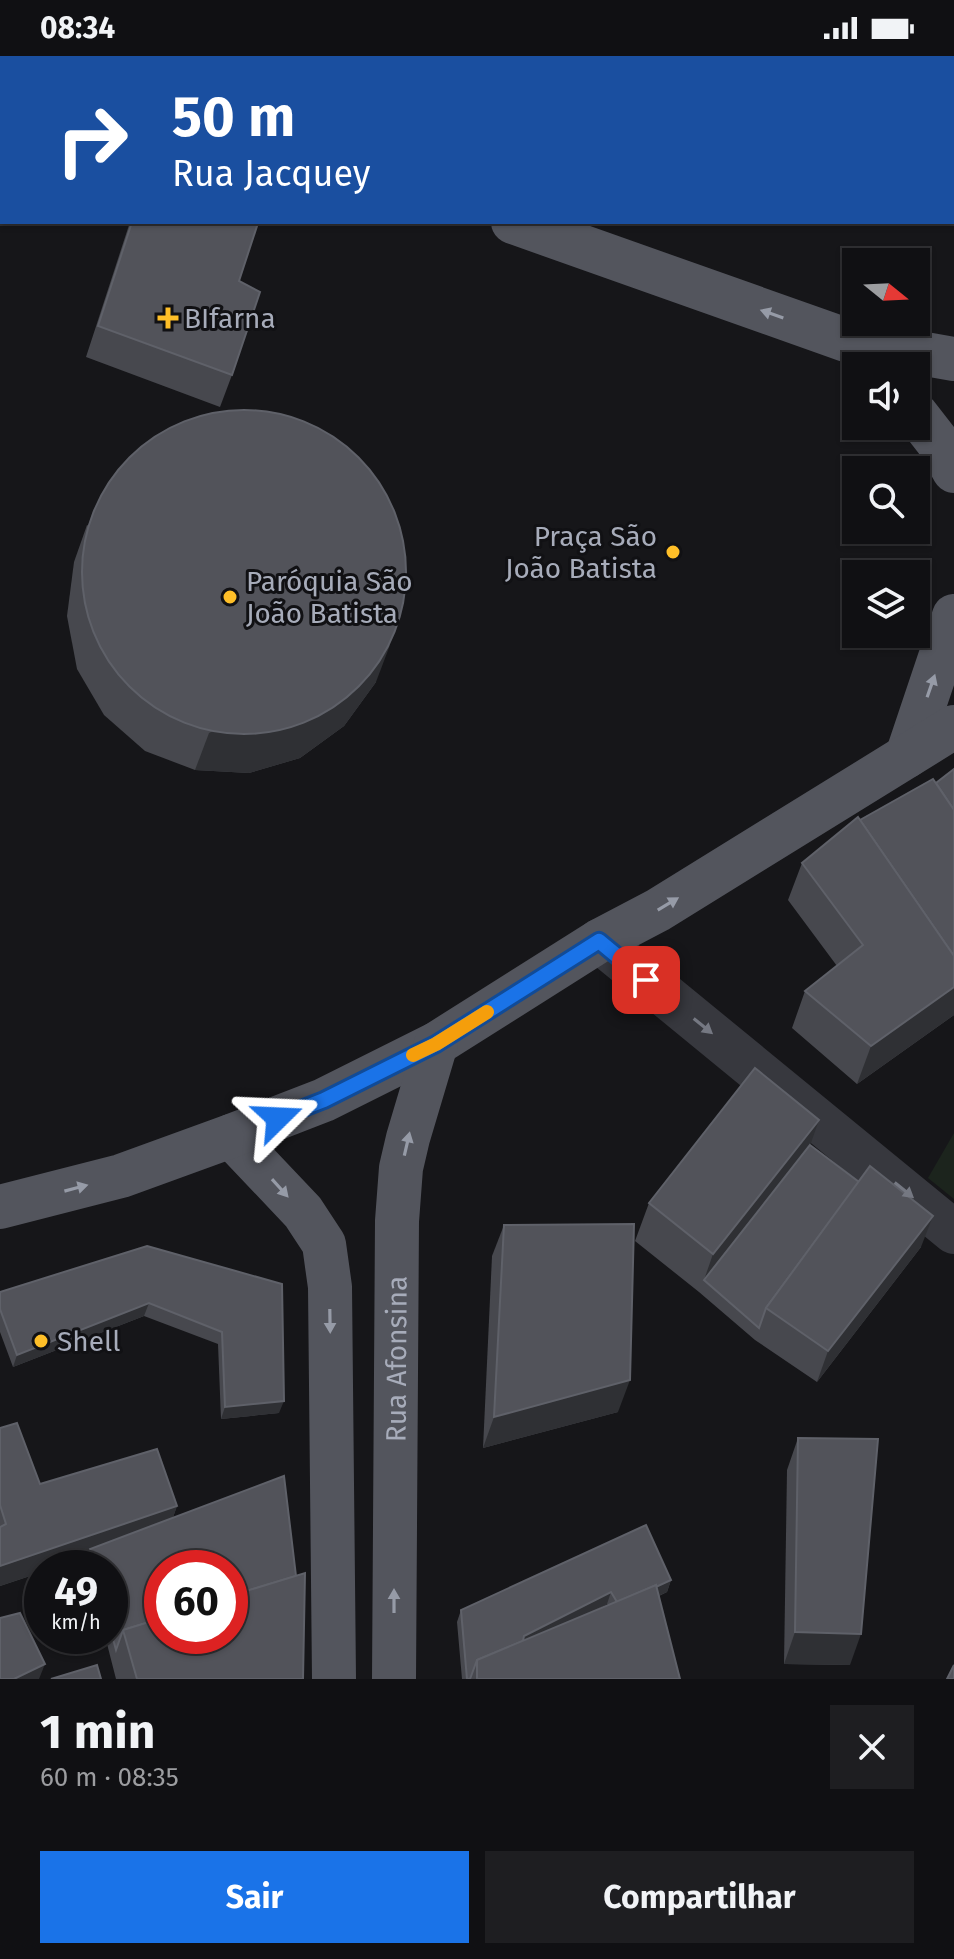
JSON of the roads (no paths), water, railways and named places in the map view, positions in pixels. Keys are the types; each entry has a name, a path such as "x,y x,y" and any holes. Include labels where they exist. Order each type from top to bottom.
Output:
{"main road":[{"path":"518,224 856,352"},
{"path":"890,352 951,350"},
{"path":"930,432 954,471"},
{"path":"907,756 954,616"},
{"path":"0,1207 121,1176 231,1136 324,1100 436,1044 599,941 658,910 954,727"},
{"name":"Rua Afonsina","path":"394,1679 397,1221 401,1168 436,1044"},
{"path":"231,1136 303,1212 324,1244 330,1287 334,1679"}],"street":[{"path":"599,941 954,1232"}],"place":[{"name":"BIfarna","path":"168,318"},
{"name":"Praça São João Batista","path":"673,552"},
{"name":"Paróquia São João Batista","path":"230,597"},
{"name":"Shell","path":"41,1341"}]}
